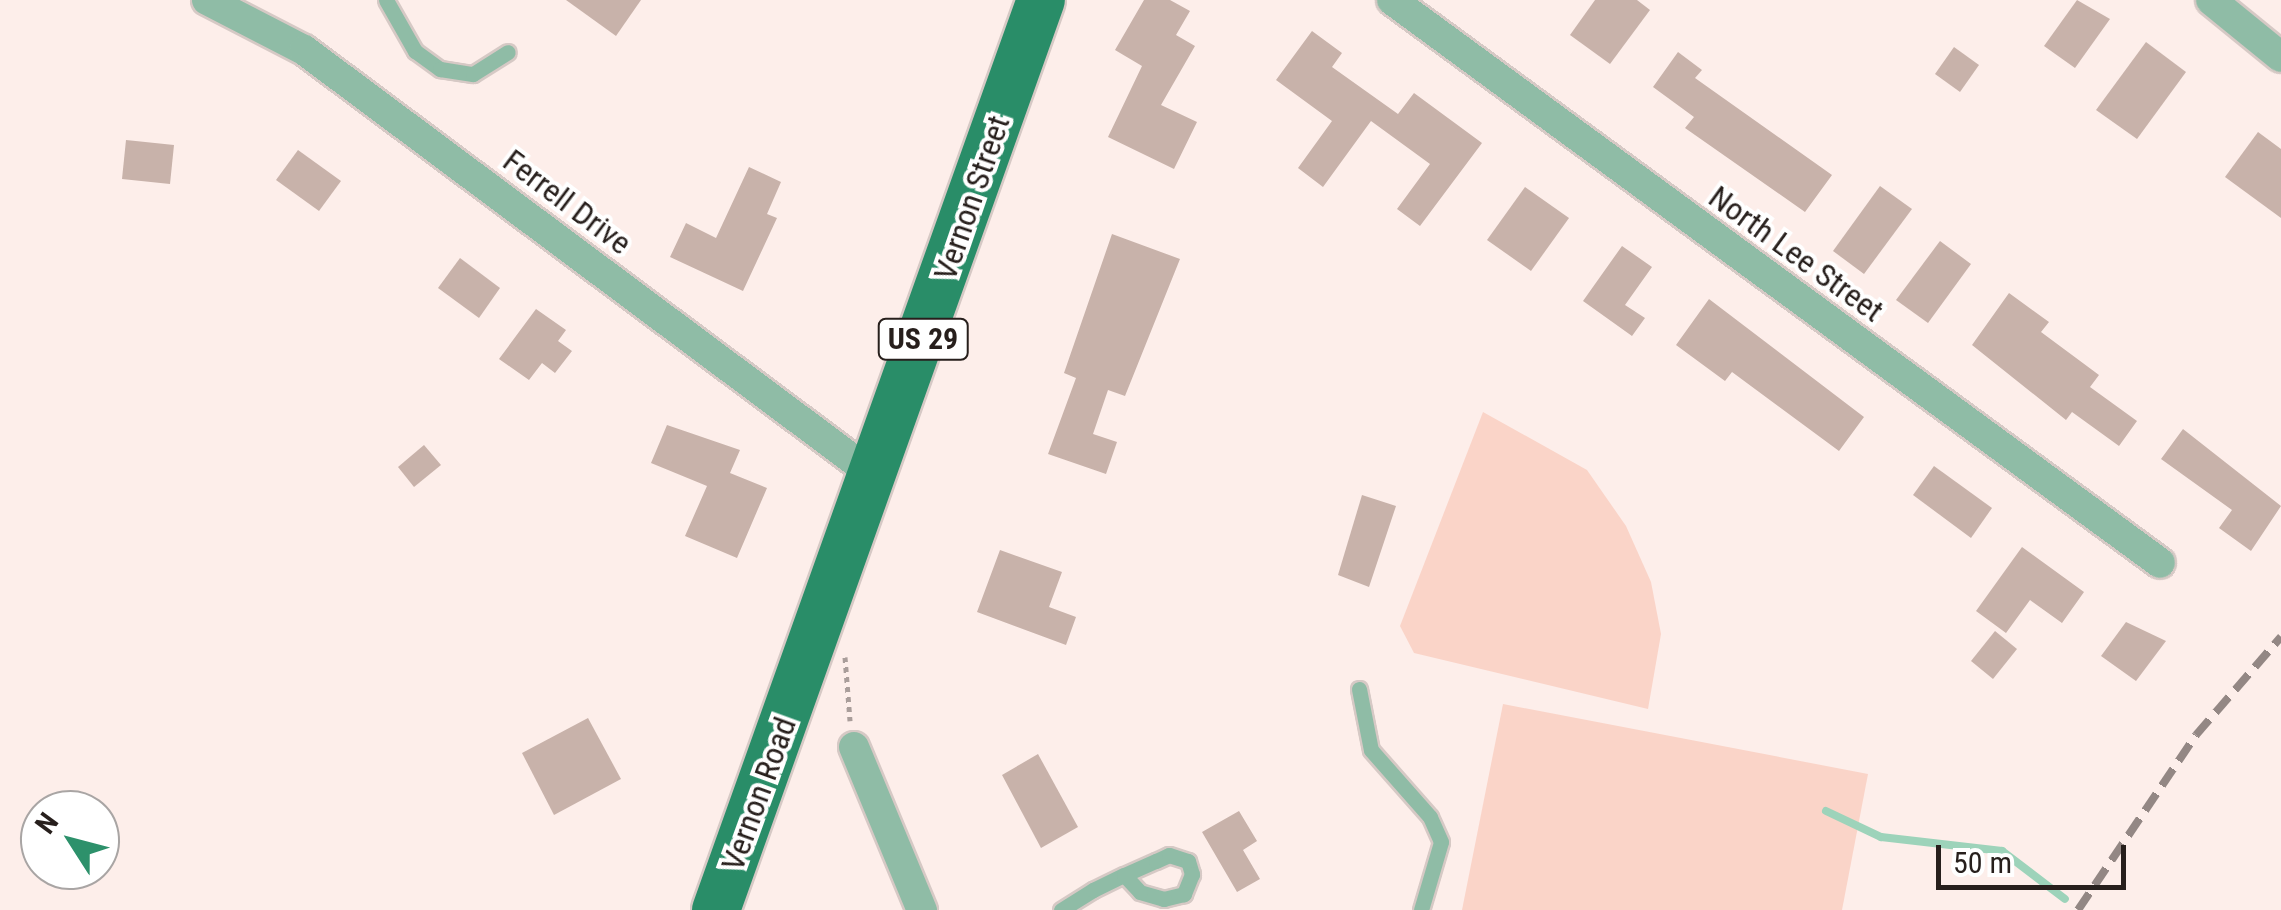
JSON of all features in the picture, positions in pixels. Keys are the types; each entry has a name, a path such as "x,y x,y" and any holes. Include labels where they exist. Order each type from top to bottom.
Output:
{"main road":[{"name":"Vernon Street","path":"803,678 1041,0"},
{"name":"Vernon Road","path":"716,910 803,678"}],"street":[{"name":"Ferrell Drive","path":"207,0 304,50 875,476"},
{"name":"North Lee Street","path":"1392,0 2160,563"},
{"path":"2211,0 2281,57"},
{"path":"854,748 922,910"}],"lane":[{"path":"386,0 416,50 440,70 473,74 508,52"},
{"path":"1359,689 1370,750 1430,818 1442,842 1421,910"},
{"path":"1061,910 1124,876"}],"shaded area":[{"path":"1483,412 1587,470 1626,526 1651,582 1661,634 1648,709 1414,653 1400,626"},
{"path":"1503,704 1868,774 1842,910 1462,910"}],"building":[{"path":"566,0 641,0 616,36"},
{"path":"1144,0 1170,0 1190,11 1176,35 1195,46 1161,105 1197,122 1174,169 1108,137 1142,66 1115,50"},
{"path":"1595,0 1637,0 1650,10 1610,64 1570,35"},
{"path":"2077,0 2110,19 2075,68 2044,46"},
{"path":"1312,31 1342,53 1332,67 1398,114 1414,93 1482,143 1420,226 1397,209 1430,164 1371,121 1323,187 1298,168 1332,121 1276,80"},
{"path":"2146,42 2186,72 2137,139 2096,110"},
{"path":"1954,47 1979,65 1960,92 1935,74"},
{"path":"1678,52 1702,70 1695,78 1832,175 1805,212 1685,128 1694,117 1653,87"},
{"path":"2258,132 2281,149 2281,218 2225,177"},
{"path":"126,140 174,145 170,184 122,179"},
{"path":"298,150 341,181 319,211 276,180"},
{"path":"749,167 781,182 767,214 777,218 743,291 670,257 686,223 716,238"},
{"path":"1880,186 1912,209 1864,274 1833,251"},
{"path":"1525,187 1569,218 1531,271 1487,240"},
{"path":"1112,234 1180,259 1125,396 1108,390 1093,434 1117,442 1106,474 1048,454 1076,378 1064,373"},
{"path":"1940,241 1971,264 1928,323 1896,300"},
{"path":"1622,246 1652,267 1625,305 1645,318 1632,336 1583,301"},
{"path":"460,258 500,288 479,318 438,288"},
{"path":"2009,293 2049,322 2041,332 2099,375 2090,387 2137,421 2119,446 2072,412 2066,420 1972,345"},
{"path":"1709,299 1864,417 1839,451 1732,372 1725,381 1676,345"},
{"path":"536,309 566,330 558,341 572,351 555,373 542,363 529,380 499,359"},
{"path":"667,425 740,450 730,473 767,488 737,558 685,536 707,486 651,463"},
{"path":"2183,429 2281,506 2251,551 2219,528 2232,510 2161,459"},
{"path":"424,445 441,465 414,487 398,467"},
{"path":"1934,466 1992,508 1971,538 1913,495"},
{"path":"1362,495 1396,506 1369,587 1338,575"},
{"path":"2022,547 2084,592 2062,623 2030,600 2006,633 1976,611"},
{"path":"1000,550 1062,572 1049,607 1076,617 1066,645 977,612"},
{"path":"2126,622 2166,641 2136,681 2101,656"},
{"path":"1995,631 2017,649 1993,679 1971,661"},
{"path":"588,718 621,779 554,815 522,753"},
{"path":"1038,754 1078,827 1041,848 1002,775"},
{"path":"1239,811 1257,841 1243,850 1260,879 1237,892 1202,832"}],"waterway":[{"path":"1826,811 1881,837 2002,851 2065,899"}],"railway":[{"path":"2078,910 2196,735 2281,637"}]}
